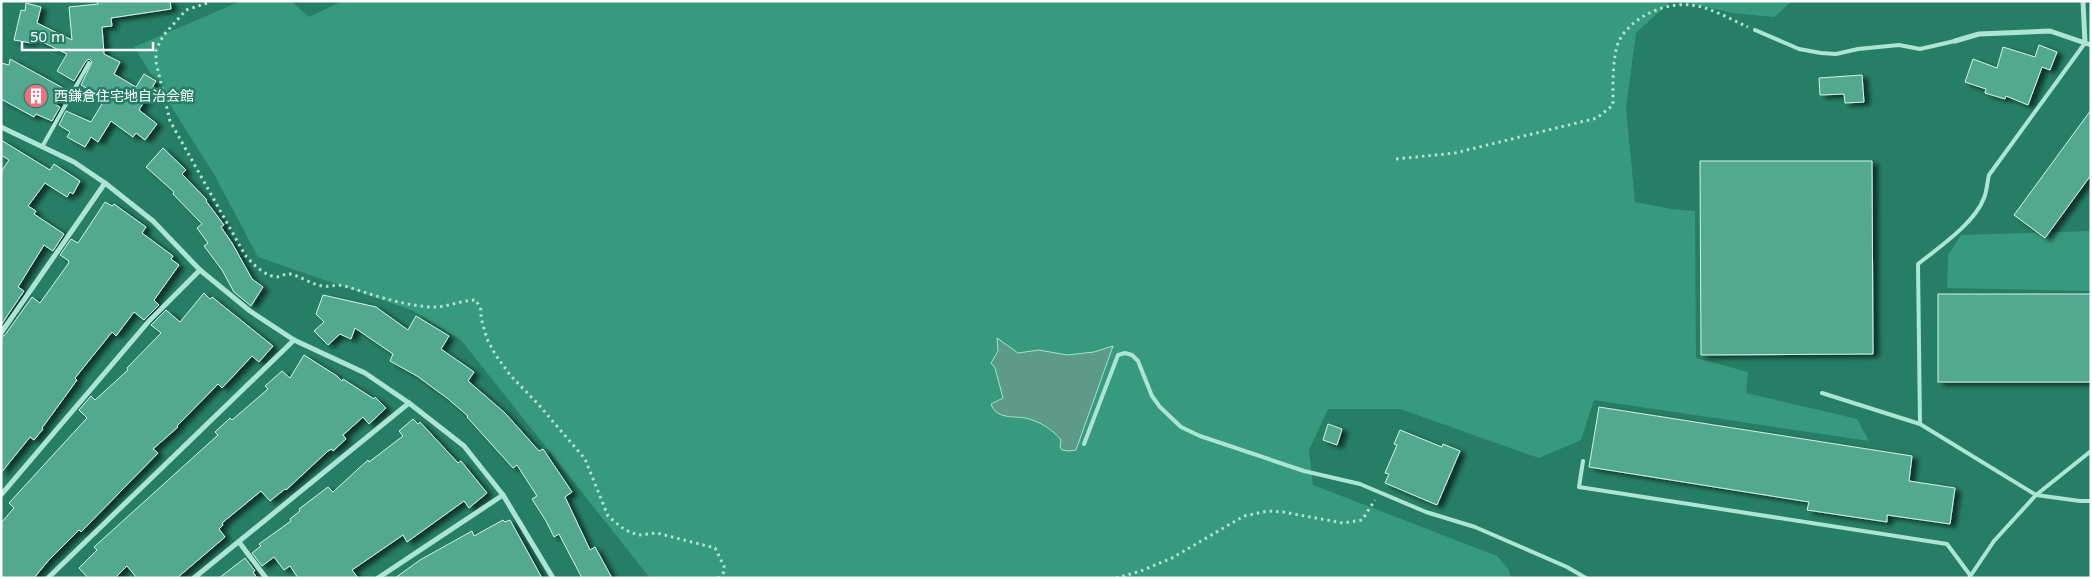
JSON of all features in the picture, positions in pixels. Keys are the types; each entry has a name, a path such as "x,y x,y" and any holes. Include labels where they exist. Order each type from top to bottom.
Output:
{"street":[{"path":"2083,1 2084,43"},
{"path":"1955,41 1979,34 2050,31 2091,45"},
{"path":"1,127 74,162 105,183 153,222 200,270 250,311 294,340 365,373 409,403 464,446 503,495 553,578"},
{"path":"1,333 105,183"},
{"path":"1,495 149,321 200,270"},
{"path":"48,578 294,340"},
{"path":"194,578 409,403"},
{"path":"378,578 503,495"},
{"path":"239,542 266,578"}],"lane":[{"path":"1755,30 1799,49 1836,54 1858,49 1900,45 1920,49 1955,41"},
{"path":"1920,424 1918,264 1944,244 1975,214 1984,199 1989,175 2084,43"},
{"path":"42,147 89,63"},
{"path":"1084,444 1118,355 1125,353 1132,355 1138,361 1152,396 1181,427 1200,436 1304,471 1360,484 1426,512 1503,537 1586,578"},
{"path":"1822,393 1920,424 2036,495 2091,501"},
{"path":"1583,461 1579,487 1947,544 1970,576 1994,541 2036,495 2091,450"}],"path":[{"path":"207,3 186,10 163,36 156,50 156,62 170,121 245,255 252,264 276,277 288,274 323,286 332,284 344,286 417,306 433,307 462,300 476,300 479,304 487,339 495,354 510,374 585,459 608,516 625,530 638,534 658,533 716,548 724,566 724,572 718,578"},
{"path":"1396,159 1455,153 1597,118 1613,105 1613,76 1619,41 1630,27 1654,9 1690,5 1714,12 1755,30"},
{"path":"1116,578 1141,571 1172,558 1244,516 1268,511 1343,523 1362,520 1379,492"}],"green space":[{"path":"241,1 291,1 309,17 342,1 1671,1 1636,33 1626,108 1635,202 1695,211 1696,358 1748,372 1746,393 1857,419 1869,441 1594,400 1581,440 1539,458 1400,409 1328,409 1309,450 1313,485 1497,556 1509,570 1510,578 650,578 461,340 414,311 258,257 215,176 134,47"},
{"path":"1680,1 1792,1 1774,17 1733,13"},
{"path":"2091,231 2091,291 1947,288 1948,255 1961,235"}],"water":[{"path":"997,338 1018,353 1039,350 1067,355 1094,352 1113,346 1076,450 1062,450 1060,447 1061,440 1040,423 1026,418 1003,415 994,410 991,404 1003,398 995,368 991,363 998,351"}],"building":[{"path":"97,1 170,1 171,9 111,18 112,26 102,27 104,54 120,62 114,74 136,87 144,74 156,81 139,110 157,124 145,140 136,133 133,137 111,121 98,142 91,137 85,147 67,137 70,132 59,125 66,111 91,122 105,99 81,85 92,62 89,59 86,61 74,81 57,71 67,54 32,37 31,43 14,40 21,10 25,11 26,3 41,7 37,23 72,40 69,7 98,4"},
{"path":"2039,45 2057,52 2050,70 2042,67 2028,105 2006,96 2005,99 1985,93 1986,89 1965,82 1973,59 1997,68 2003,47 2035,57"},
{"name":"西鎌倉住宅地自治会館","path":"10,59 63,88 55,104 60,107 52,121 36,114 34,117 1,99 1,63 9,65"},
{"path":"1862,75 1864,102 1845,103 1844,94 1820,95 1819,78"},
{"path":"2091,110 2091,175 2045,238 2014,215"},
{"path":"1,140 50,170 54,164 80,181 73,194 70,192 67,197 45,183 28,206 36,211 34,214 64,234 53,251 44,245 18,287 24,291 1,325 1,172 9,160 1,155"},
{"path":"163,148 186,170 182,174 207,200 224,225 221,227 252,279 263,287 251,306 234,292 222,270 204,246 208,243 197,228 202,224 173,194 174,192 146,167"},
{"path":"1700,161 1872,161 1873,354 1701,355"},
{"path":"105,202 112,206 114,204 146,227 142,233 173,256 171,259 179,265 154,300 159,305 144,320 134,312 116,336 112,332 75,378 77,380 43,429 34,440 30,437 1,473 1,337 5,335 32,297 40,303 68,264 69,261 60,255 71,239 78,243"},
{"path":"204,293 210,299 212,297 273,346 259,362 252,356 222,388 218,384 178,427 153,449 158,453 81,532 79,530 48,561 34,578 1,578 1,523 14,508 9,503 87,418 79,410 91,396 95,400 128,370 127,368 161,333 151,325 166,310 180,322"},
{"path":"1938,294 2091,294 2091,382 1938,382"},
{"path":"323,295 376,307 408,330 416,316 449,336 441,349 474,372 468,381 505,413 539,451 543,449 572,492 565,497 590,550 595,547 612,578 582,578 559,534 554,537 532,499 537,496 517,465 513,468 468,416 447,398 417,376 390,361 393,354 355,328 351,339 340,334 328,345 314,331 324,322 316,314"},
{"path":"304,355 342,381 343,379 374,399 375,397 386,408 369,424 363,417 343,435 346,439 333,451 332,449 328,451 286,490 270,501 261,491 222,523 223,525 219,529 225,537 177,578 137,578 127,566 115,578 88,578 79,568 97,550 94,547 218,435 215,432 230,418 232,420 268,389 265,386 282,371 290,378"},
{"path":"1599,407 1912,456 1909,481 1955,488 1950,524 1887,515 1887,522 1807,510 1809,502 1589,467"},
{"path":"413,419 418,424 420,422 458,463 461,461 487,493 469,508 464,501 407,542 403,535 352,570 358,578 298,578 290,566 284,570 274,557 262,566 252,553 261,546 259,544 291,521 290,519 300,511 299,509 328,487 333,492 368,460 369,462 403,436 399,431"},
{"path":"1328,424 1342,429 1337,445 1323,440"},
{"path":"1400,430 1442,447 1443,444 1460,451 1437,505 1385,483 1389,474 1385,473 1397,445 1394,444"},
{"path":"503,520 505,522 510,520 542,578 395,578 420,560 472,531 474,536"},
{"path":"245,558 255,571 253,572 257,578 219,578"}],"place":[{"name":"西鎌倉住宅地自治会館","path":"36,96"}]}
